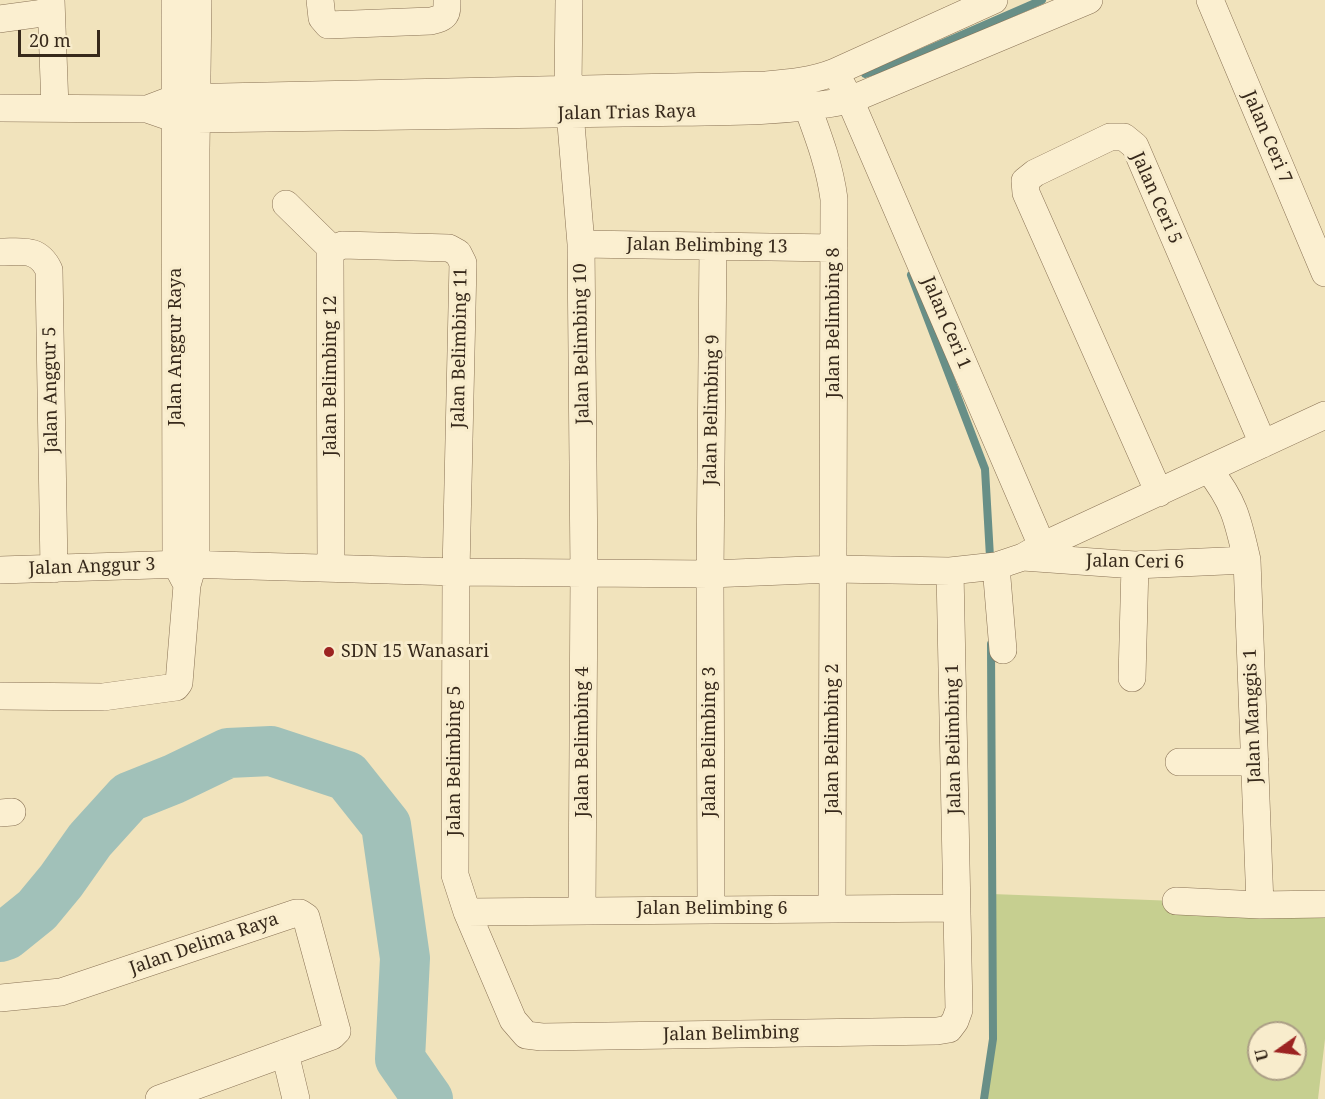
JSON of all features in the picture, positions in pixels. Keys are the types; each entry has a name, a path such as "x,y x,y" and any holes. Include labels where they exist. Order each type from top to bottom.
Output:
{"street":[{"path":"175,0 184,108"},
{"path":"184,108 198,0"},
{"path":"321,9 328,25 431,21 447,13 447,0"},
{"name":"Jalan Belimbing 10","path":"569,0 570,101 581,244 584,573"},
{"name":"Jalan Trias Raya","path":"0,108 147,109 570,101 765,110 803,95 817,79 994,0"},
{"name":"Jalan Trias Raya","path":"803,95 850,100 1089,0"},
{"name":"Jalan Ceri 7","path":"1210,0 1325,273"},
{"path":"0,19 51,6 55,107"},
{"name":"Jalan Ceri 1","path":"835,72 850,100 1033,551"},
{"name":"Jalan Belimbing 8","path":"803,95 818,132 830,173 834,199 834,569"},
{"name":"Jalan Anggur Raya","path":"0,696 103,697 176,687 179,683 185,618 185,570 196,547 184,108"},
{"name":"Jalan Ceri 5","path":"1159,493 1026,193 1025,181 1035,173 1110,136 1124,137 1135,146 1263,444"},
{"path":"286,204 333,250"},
{"name":"Jalan Belimbing 13","path":"581,244 834,248"},
{"name":"Jalan Belimbing 11","path":"333,250 342,245 449,248 458,253 463,263 456,572"},
{"name":"Jalan Belimbing 9","path":"710,574 713,246"},
{"name":"Jalan Belimbing 12","path":"331,568 330,254 333,250"},
{"name":"Jalan Anggur 5","path":"0,252 32,252 43,258 49,270 54,569"},
{"name":"Jalan Anggur 3","path":"0,570 331,568 456,572 710,574 834,569 950,571 996,566 1033,551 1325,415"},
{"name":"Jalan Manggis 1","path":"1209,470 1233,505 1247,560 1260,905"},
{"name":"Jalan Ceri 6","path":"1033,551 1135,565 1247,560"},
{"path":"1132,678 1135,565"},
{"path":"996,566 1003,650"},
{"name":"Jalan Belimbing 2","path":"832,909 834,569"},
{"name":"Jalan Belimbing 1","path":"950,571 957,908"},
{"name":"Jalan Belimbing 5","path":"456,572 455,874 467,912"},
{"name":"Jalan Belimbing 4","path":"582,910 584,573"},
{"name":"Jalan Belimbing 3","path":"710,574 711,909"},
{"path":"1179,762 1255,762"},
{"path":"1176,901 1260,905 1325,904"},
{"name":"Jalan Belimbing 6","path":"467,912 957,908"},
{"name":"Jalan Belimbing","path":"467,912 513,1020 526,1035 542,1037 949,1029 956,1021 959,1010 957,908"},
{"name":"Jalan Delima Raya","path":"0,998 62,992 300,913 306,917 337,1024 337,1031 332,1036 285,1053"},
{"path":"159,1099 285,1053 296,1099"}],"green space":[{"path":"992,894 1325,904 1325,1039 1318,1099 984,1099 993,1039"}],"waterway":[{"path":"865,74 893,65 1042,0"},
{"path":"911,275 985,469 990,557"},
{"path":"984,1099 993,1039 991,644"},
{"path":"0,937 6,935 37,910 90,840 129,797 174,779 228,753 271,751 347,776 386,825 405,958 400,1059 428,1099"}],"place":[{"name":"SDN 15 Wanasari","path":"329,652"}]}
